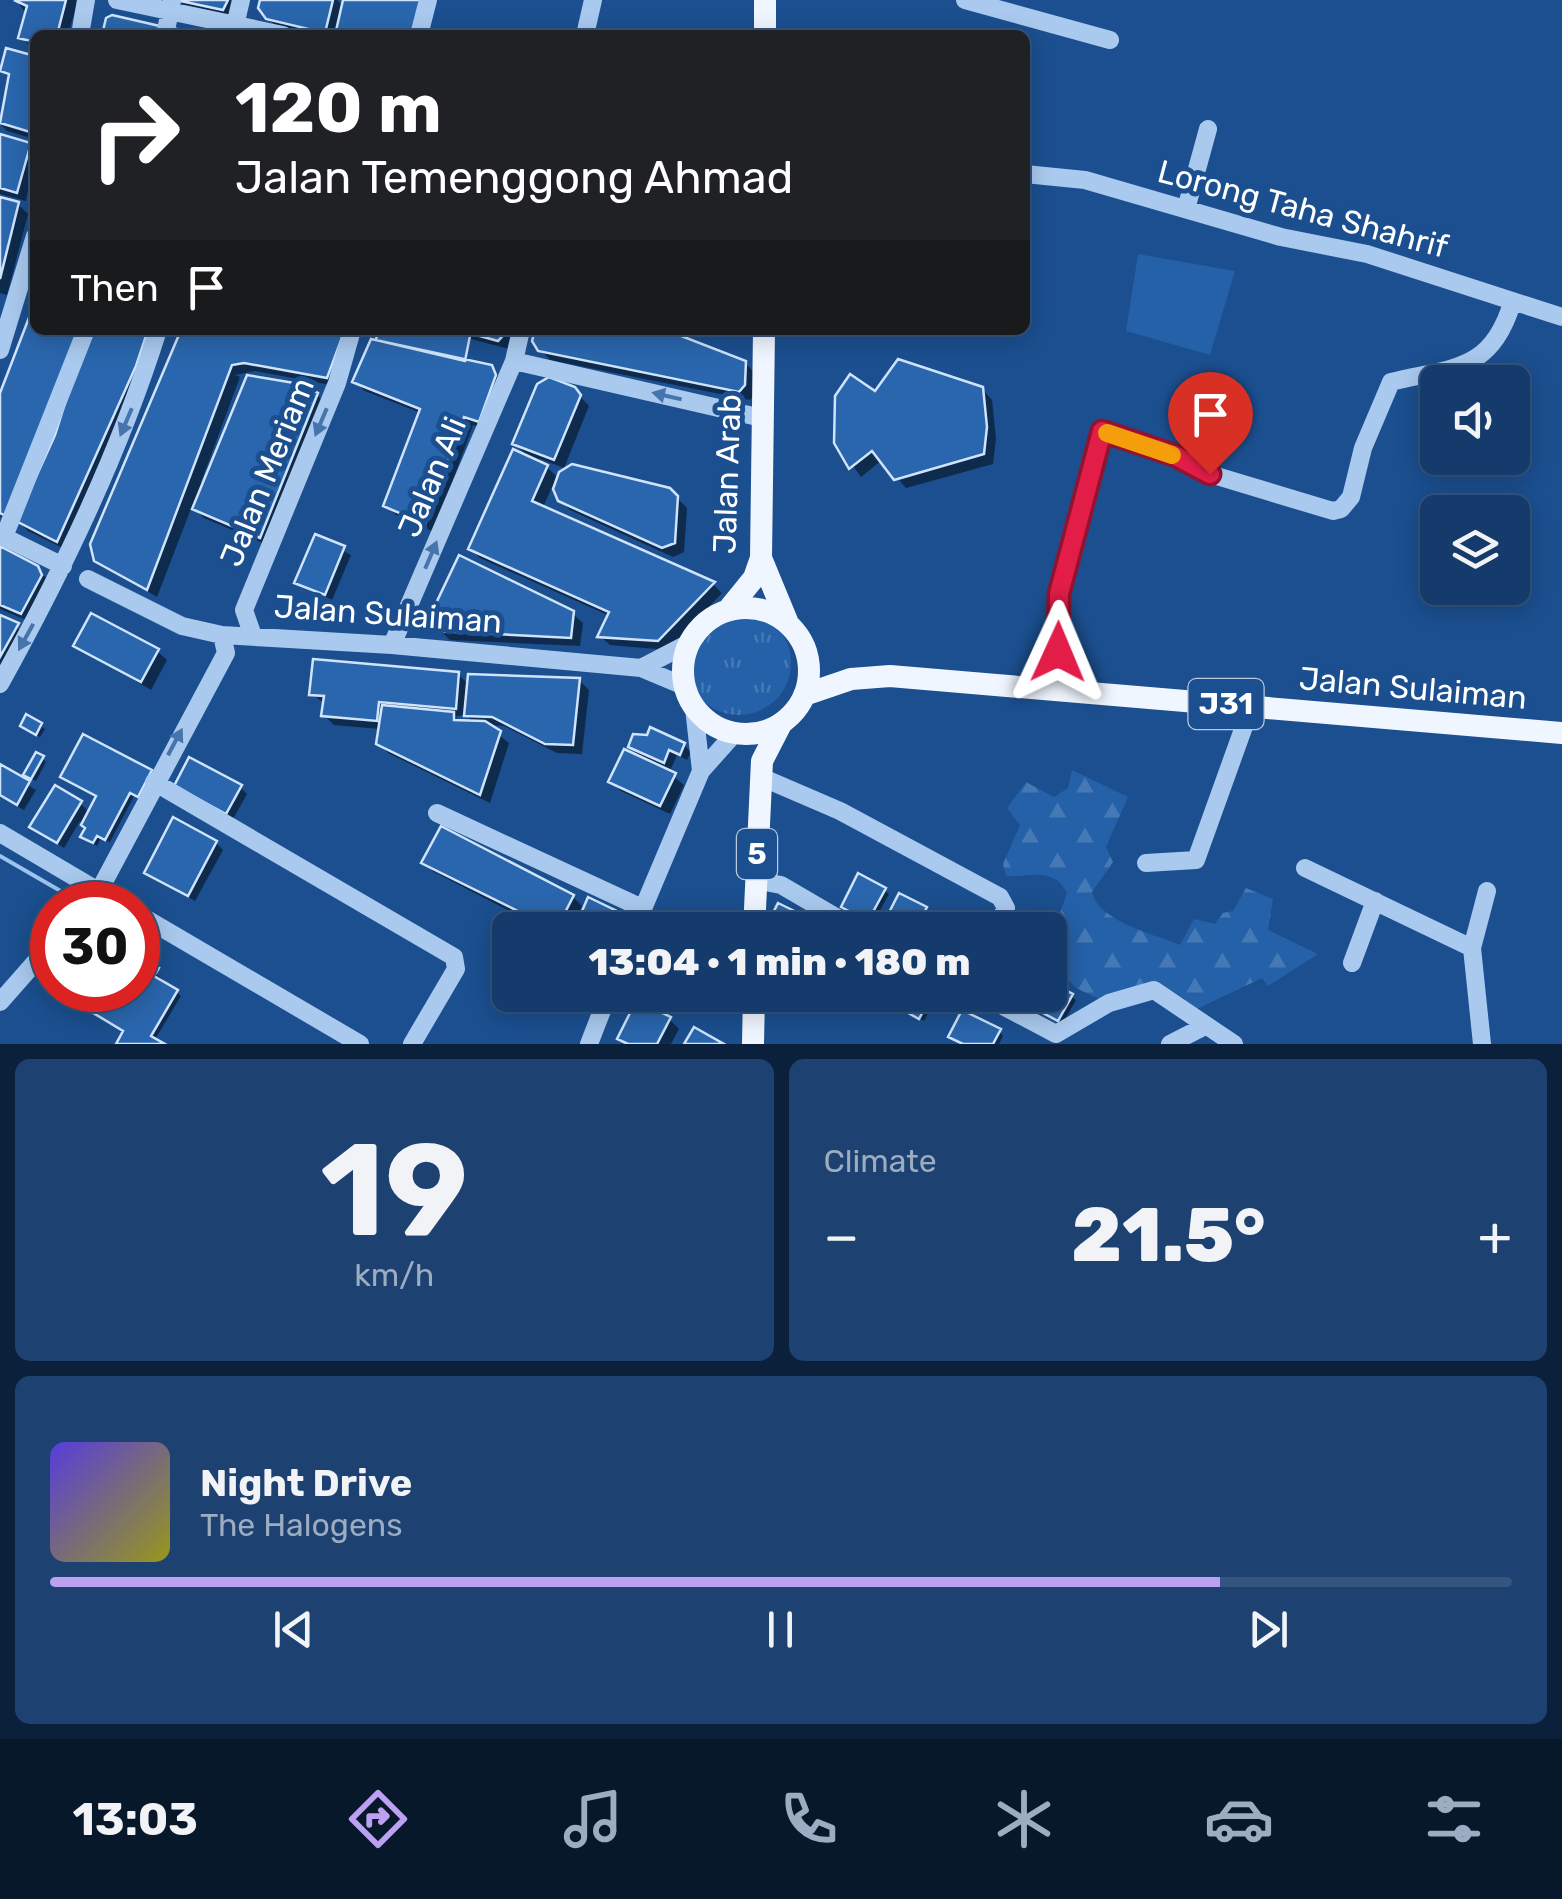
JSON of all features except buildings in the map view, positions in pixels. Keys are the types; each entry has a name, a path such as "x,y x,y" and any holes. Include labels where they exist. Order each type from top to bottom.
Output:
{"main road":[{"path":"765,0 765,30"},
{"name":"Jalan Arab","path":"728,610 754,578 761,558 764,335"},
{"path":"761,558 808,663 804,695"},
{"path":"780,726 737,735 718,729 689,697 689,643 699,628 728,610 759,608 792,628 822,660 851,679"},
{"name":"Jalan Sulaiman","path":"851,679 906,677 1562,733"},
{"name":"J31","path":"804,695 851,679"},
{"name":"5","path":"754,912 761,769 780,726 804,695"},
{"path":"737,735 761,769"},
{"path":"754,1012 754,1044"}],"street":[{"path":"81,30 86,0"},
{"path":"117,0 171,6 234,30 241,0"},
{"path":"421,30 428,0"},
{"path":"587,30 593,0"},
{"path":"964,0 1110,40"},
{"path":"1186,209 1208,129"},
{"name":"Lorong Taha Shahrif","path":"1030,174 1085,180 1412,266 1562,317"},
{"path":"0,350 30,255"},
{"path":"1058,690 1059,594 1102,431 1174,455 1210,474 1333,511 1341,509 1351,496 1363,448 1391,382 1425,378 1489,350 1500,338 1512,303"},
{"path":"63,566 2,536 84,335"},
{"path":"0,684 52,590 76,537 136,400 156,335"},
{"name":"Jalan Meriam","path":"253,636 244,610 337,383 351,335"},
{"name":"Jalan Ali","path":"392,645 514,360 520,335"},
{"path":"514,360 762,418"},
{"path":"52,590 67,580 88,578 76,537"},
{"name":"Jalan Sulaiman","path":"88,578 182,626 222,635 392,645 641,668 689,697"},
{"path":"101,882 226,653 222,635"},
{"path":"641,668 689,643"},
{"path":"689,697 701,771"},
{"path":"1146,863 1196,860 1250,706"},
{"path":"641,912 701,771 737,735"},
{"path":"761,769 1000,897 1006,908 1004,912"},
{"path":"154,782 454,958 456,968 412,1044"},
{"path":"436,812 642,908"},
{"path":"0,833 70,882"},
{"path":"1306,868 1472,948"},
{"path":"755,880 780,885 827,912"},
{"path":"1482,1044 1472,948 1487,891"},
{"path":"1352,963 1375,901"},
{"path":"160,927 360,1044"},
{"path":"0,1002 30,968"},
{"path":"1014,1012 1056,1034 1109,1003 1154,990 1170,996 1234,1044"},
{"path":"588,1044 601,1012"},
{"path":"1170,1044 1205,1026"}],"green space":[{"path":"1138,254 1235,271 1210,355 1126,331"},
{"path":"739,611 759,615 776,626 787,643 791,663 787,683 776,700 759,711 739,715 719,711 702,700 691,683 687,663 691,643 702,626 719,615"},
{"path":"1072,770 1128,797 1106,847 1113,862 1092,892 1116,919 1180,945 1194,919 1215,924 1223,913 1233,911 1246,888 1273,899 1268,930 1318,954 1268,986 1262,978 1197,1009 1161,986 1142,986 1101,1000 1076,988 1067,979 1067,912 1060,912 1067,893 1047,876 1006,876 1003,864 1020,825 1007,808 1026,782 1054,797 1068,788"}],"waterway":[{"path":"0,856 45,882"}],"slow traffic":[{"path":"1107,433 1172,455"}],"route":[{"path":"1058,652 1059,594 1102,431 1174,455 1192,468 1210,474"}]}
